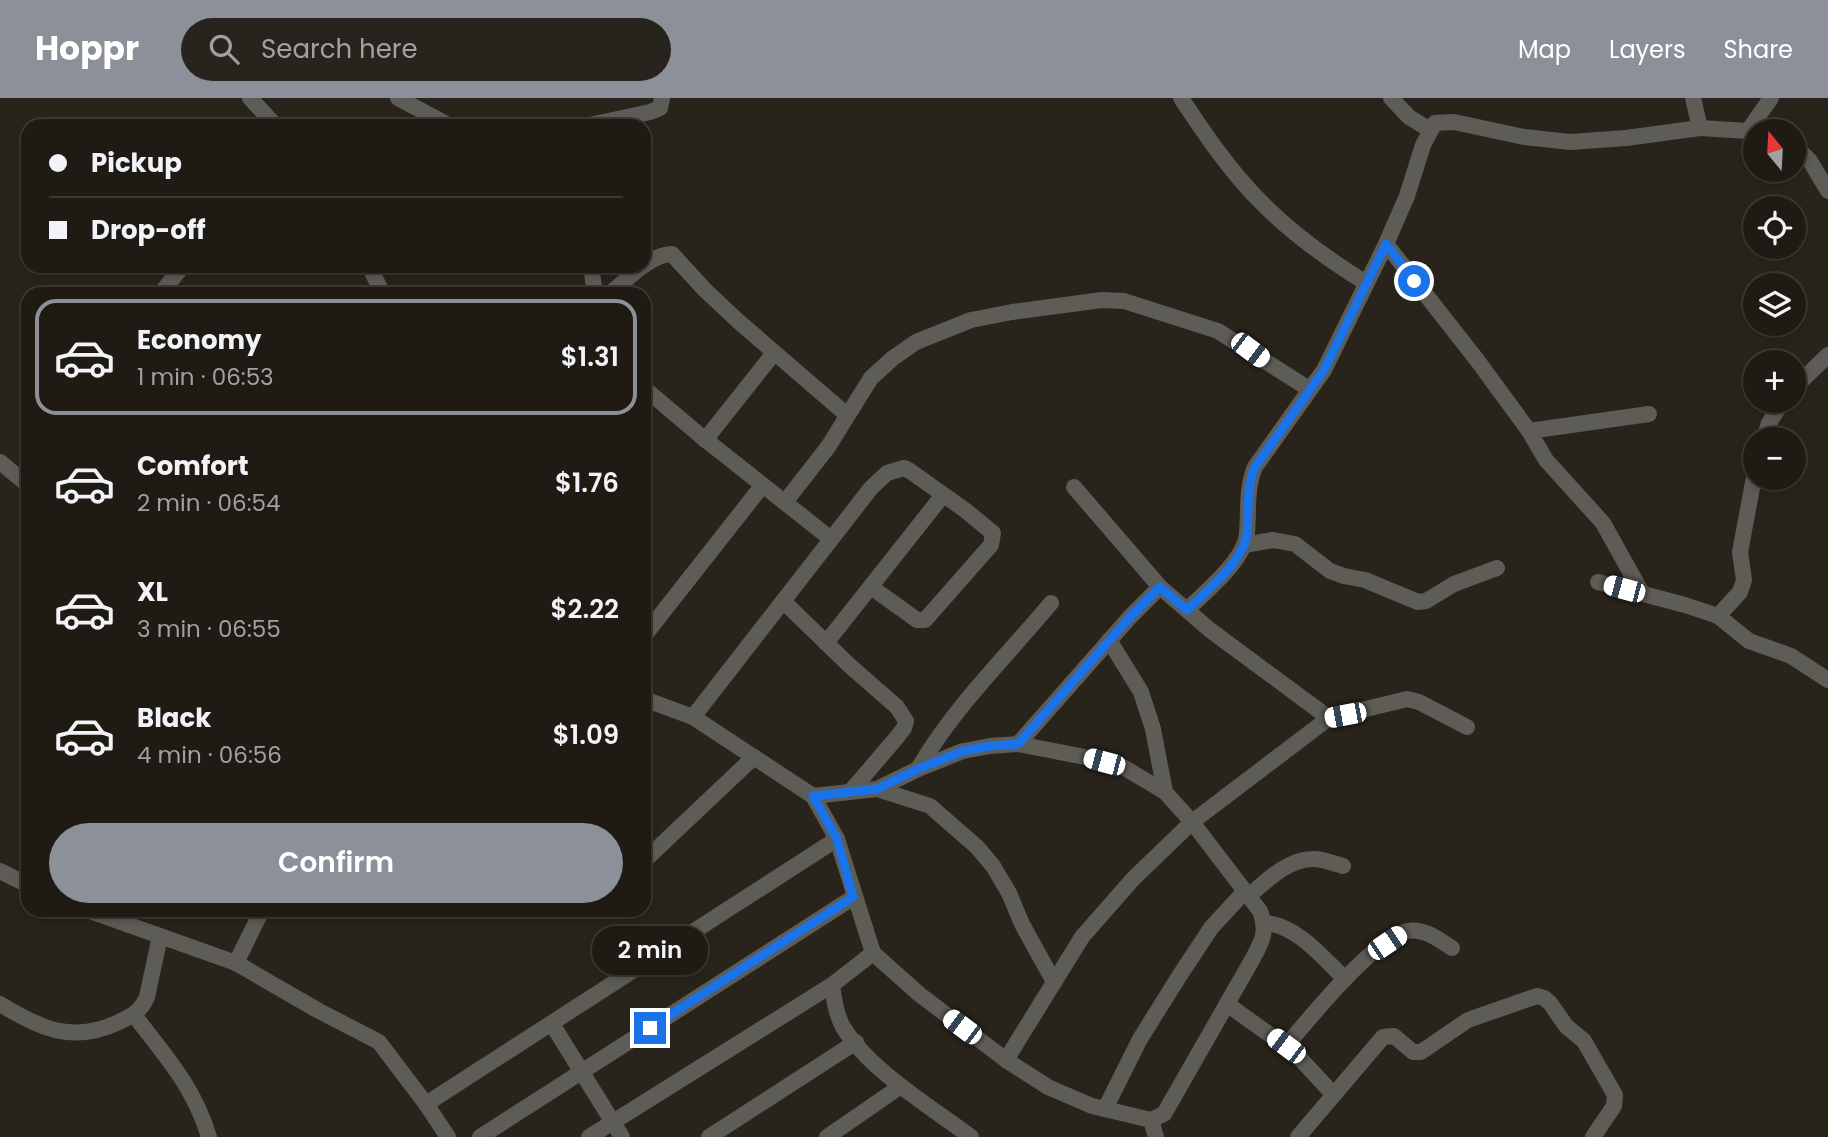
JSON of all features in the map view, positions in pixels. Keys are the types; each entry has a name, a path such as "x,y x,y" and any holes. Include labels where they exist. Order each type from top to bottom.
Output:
{"street":[{"path":"250,98 270,119"},
{"path":"398,98 437,119"},
{"path":"618,119 660,108 662,98"},
{"path":"1181,98 1220,153 1261,202 1315,248 1366,283"},
{"path":"1391,98 1409,117 1430,130"},
{"path":"1693,98 1700,128"},
{"path":"1759,119 1771,98"},
{"path":"1187,610 1223,574 1244,545 1252,473 1324,370 1386,244 1435,123 1454,122 1524,137 1570,142 1700,128 1743,131"},
{"path":"1806,157 1827,184"},
{"path":"1386,244 1530,431 1546,460 1603,523 1642,593"},
{"path":"651,262 664,254 673,254 705,290 847,415"},
{"path":"166,287 177,273"},
{"path":"618,287 636,273"},
{"path":"785,502 828,447 871,378 892,358 916,342 971,320 1102,300 1124,301 1218,331 1309,389"},
{"path":"705,440 774,353"},
{"path":"1806,376 1828,355"},
{"path":"651,394 762,486 831,538"},
{"path":"1530,431 1649,414"},
{"path":"0,462 21,478"},
{"path":"693,718 831,538 881,478 894,470 904,468 990,530 993,537 990,545 928,618 922,621 871,587"},
{"path":"651,622 762,486"},
{"path":"1074,487 1160,587 1210,630 1329,718"},
{"path":"1718,616 1740,592 1744,580 1740,552 1752,490"},
{"path":"826,643 943,495"},
{"path":"1244,545 1273,540 1295,544 1330,571 1365,580 1418,602 1434,598 1454,584 1497,568"},
{"path":"1598,582 1718,616 1749,641 1791,656 1828,680"},
{"path":"1018,744 1109,640 1160,587"},
{"path":"783,601 897,707 906,721 898,736 851,791"},
{"path":"918,769 936,739 960,708 1051,603"},
{"path":"1109,640 1141,692 1153,729 1165,792"},
{"path":"1006,1060 1082,937 1133,878 1192,822 1329,718 1407,699 1419,702 1467,727"},
{"path":"651,702 693,718 813,796 837,839 853,897 873,953 919,994 1006,1060 1048,1087 1105,1109 1151,1120 1164,1114 1264,936 1265,923 1260,911 1192,822 1165,792 1123,767 1018,744 963,751 877,789 813,796"},
{"path":"651,855 754,758"},
{"path":"877,789 930,806 977,847 993,866 1009,893 1022,924 1054,982"},
{"path":"426,1104 837,839"},
{"path":"1105,1109 1140,1039 1211,928 1247,894 1290,865 1315,859 1343,866"},
{"path":"0,871 21,882"},
{"path":"480,1137 853,897"},
{"path":"107,917 236,963 379,1042 448,1137"},
{"path":"236,963 259,917"},
{"path":"1265,923 1280,924 1302,939 1345,979"},
{"path":"1286,1046 1345,979 1399,934 1407,931 1428,933 1452,948"},
{"path":"0,1004 28,1021 60,1032 79,1035 107,1028 134,1015 143,1006 160,936"},
{"path":"589,1137 832,985 873,953"},
{"path":"832,985 835,1006 844,1027 873,1063 971,1137"},
{"path":"1298,1137 1383,1037 1394,1036 1413,1052 1421,1052 1468,1020 1538,996 1550,1003 1566,1026 1584,1041 1615,1095 1614,1106 1593,1137"},
{"path":"1227,1004 1295,1052 1333,1094"},
{"path":"134,1015 186,1082 201,1110 209,1137"},
{"path":"552,1024 622,1137"},
{"path":"709,1137 856,1042"},
{"path":"827,1137 901,1086"},
{"path":"1151,1120 1156,1137"}],"route":[{"path":"650,1028 853,897 837,839 813,796 877,789 963,751 1018,744 1130,617 1160,587 1187,610 1223,574 1244,545 1252,473 1324,370 1386,244 1414,281"}]}
